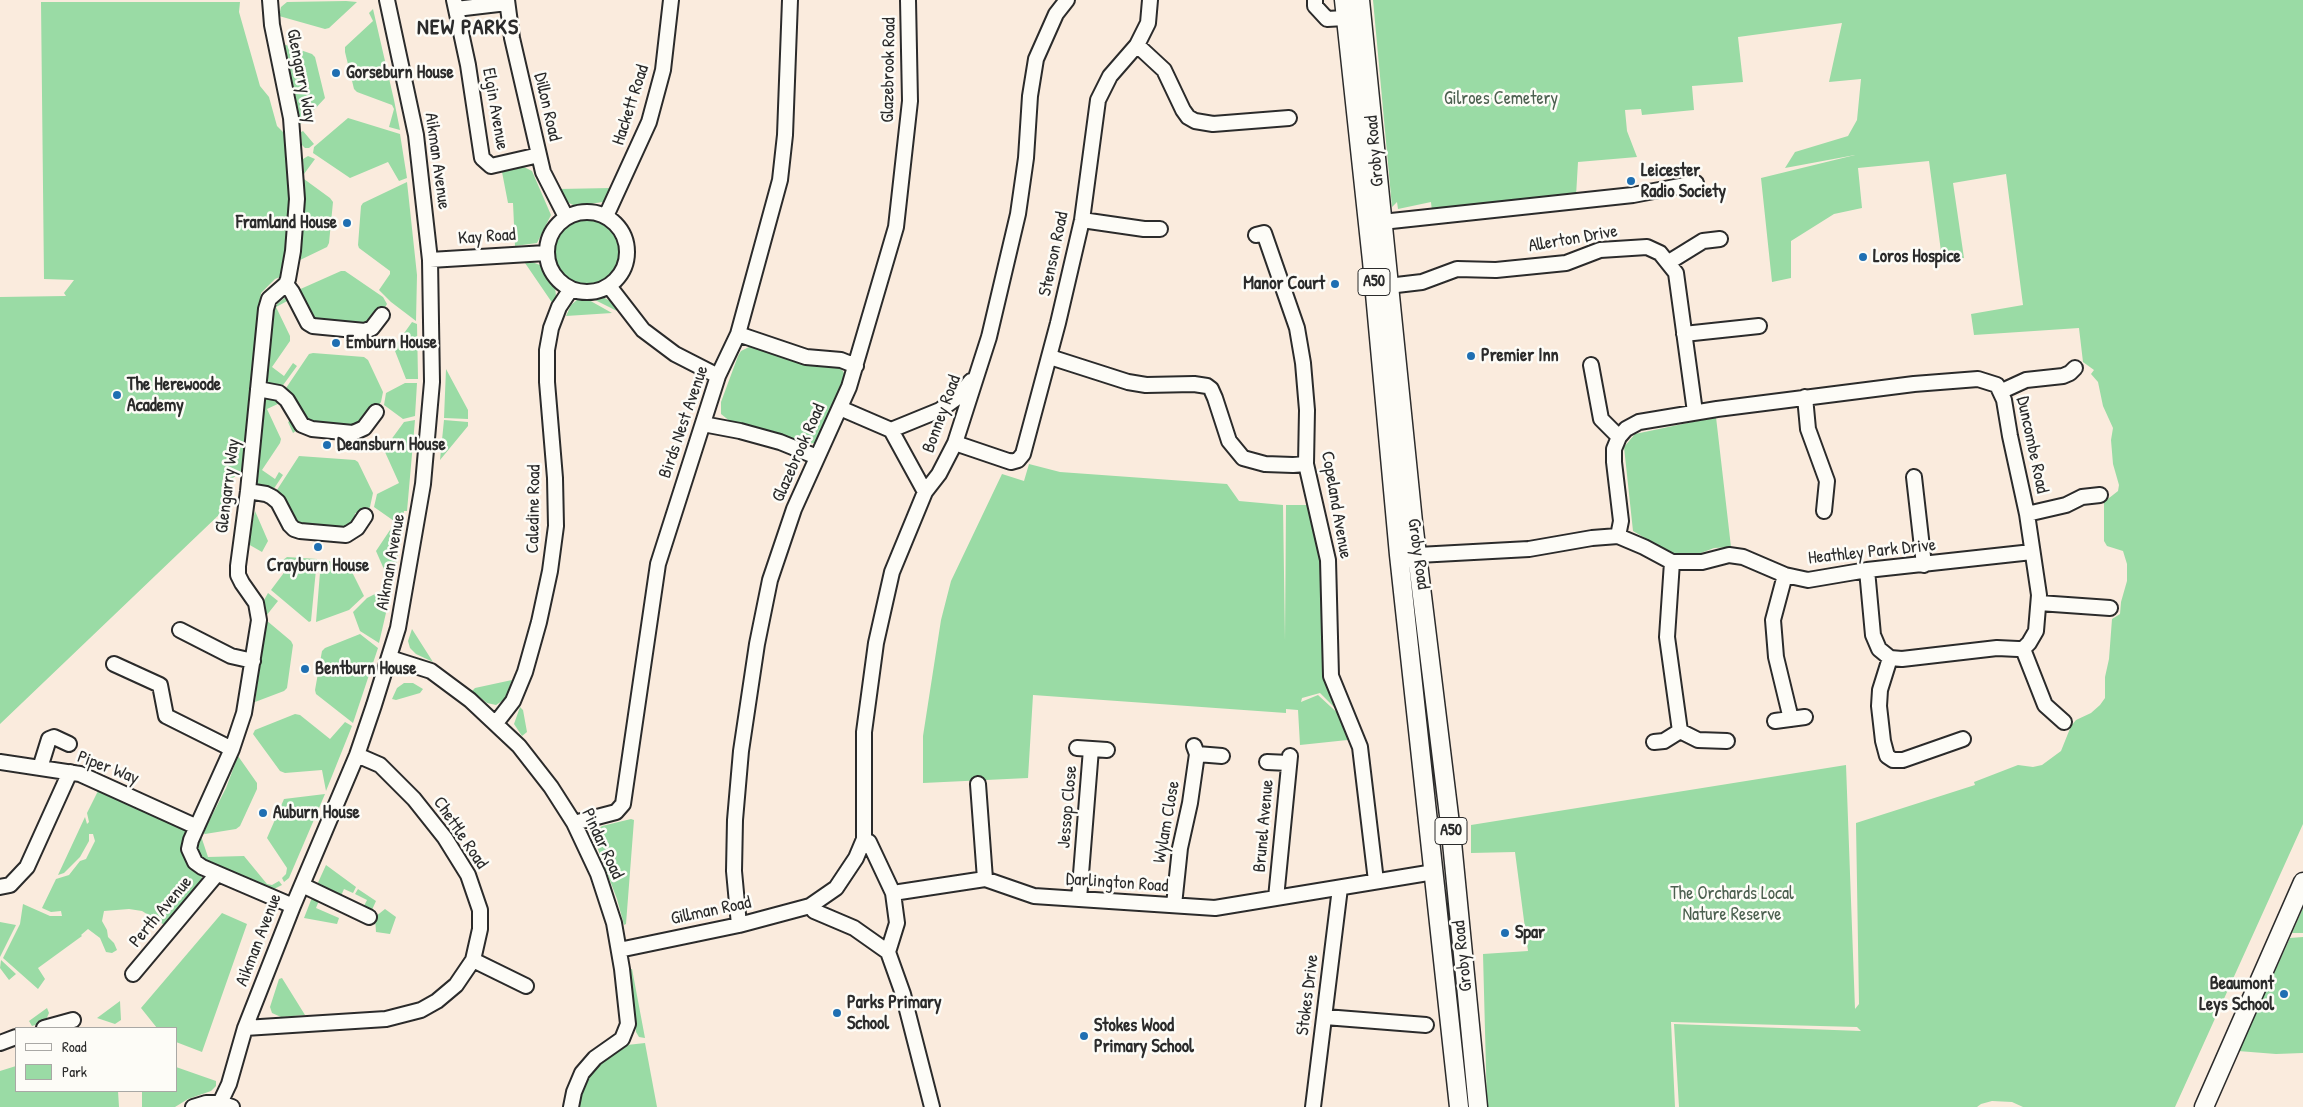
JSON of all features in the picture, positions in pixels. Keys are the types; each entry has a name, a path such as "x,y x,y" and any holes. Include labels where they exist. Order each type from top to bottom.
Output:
{"main road":[{"name":"Groby Road","path":"1344,0 1372,261 1400,564 1459,1107"},
{"name":"Groby Road","path":"1360,0 1413,522 1451,832 1478,1107"},
{"path":"2204,1107 2303,882"}],"street":[{"name":"Glengarry Way","path":"270,0 272,25 292,118 296,222 293,251 286,284 269,299 266,309 248,491 238,566 238,575 256,603 258,611 254,661 244,713 232,750 197,826 189,849 191,855 202,867 293,906"},
{"name":"Aikman Avenue","path":"226,1105 229,1084 245,1028 293,906 357,755 390,658 398,628 424,484 432,382 430,260 416,135 387,0"},
{"name":"Hackett Road","path":"606,216 649,122 663,70 670,0"},
{"name":"Birds Nest Avenue","path":"574,824 616,812 623,804 658,564 718,376 738,334 780,180 785,135 790,0"},
{"name":"Glazebrook Road","path":"739,925 734,871 735,820 741,751 757,644 776,563 794,509 840,408 856,366 896,227 910,100 908,0"},
{"name":"Bonney Road","path":"864,839 864,732 876,643 892,572 924,492 939,474 955,443 978,373 1006,270 1018,214 1026,158 1030,96 1036,59 1056,14 1067,0"},
{"name":"Stenson Road","path":"955,443 1011,462 1018,460 1023,454 1050,357 1082,220 1098,100 1110,76 1137,45 1148,23 1150,0"},
{"path":"1315,0 1315,6 1327,19 1345,18"},
{"name":"Elgin Avenue","path":"507,1 455,4 468,65 482,158 491,166 539,155"},
{"name":"Dillon Road","path":"507,1 512,38 543,172 566,217"},
{"path":"1137,45 1164,70 1182,110 1195,122 1214,124 1289,118"},
{"path":"1382,222 1633,195 1696,183"},
{"path":"586,211 606,216 620,228 627,245 625,264 616,280 609,286 587,292 571,289 556,278 551,271 546,253 551,232 566,217 586,211"},
{"path":"1082,220 1144,230 1160,229"},
{"name":"Copeland Avenue","path":"1256,235 1264,233 1297,328 1304,363 1307,410 1306,464 1328,558 1331,676 1360,747 1376,881"},
{"path":"1695,412 1676,273 1669,262 1703,241 1720,239"},
{"name":"Allerton Drive","path":"1388,286 1422,282 1457,269 1496,270 1566,263 1600,250 1647,247 1660,254 1669,262"},
{"name":"Kay Road","path":"430,260 546,253"},
{"path":"286,284 308,323 313,326 365,331 372,328 382,315"},
{"path":"609,286 643,330 675,354 718,376"},
{"name":"Caledine Road","path":"496,723 513,701 525,672 550,572 556,526 555,478 547,382 547,350 559,307 571,289"},
{"path":"1684,334 1758,326"},
{"path":"738,334 800,355 841,360 856,366"},
{"path":"1050,357 1128,382 1206,386 1211,389 1215,398 1229,441 1243,458 1265,464 1306,464"},
{"path":"1591,365 1601,419 1619,437 1614,449 1621,521 1618,536"},
{"path":"2002,391 2026,380 2063,376 2075,368"},
{"path":"891,430 940,410 958,397 978,373"},
{"name":"Duncombe Road","path":"1619,437 1626,429 1639,422 1804,397 1971,379 1997,385 2002,391 2027,514 2039,603 2036,631 2029,643 2023,648"},
{"path":"258,389 280,393 287,400 302,424 312,430 353,433 364,428 376,412"},
{"path":"1804,397 1808,429 1827,481 1824,511"},
{"path":"840,408 891,430 924,492"},
{"path":"703,424 740,431 780,442 817,457"},
{"path":"1914,477 1924,565"},
{"path":"248,491 272,497 278,502 290,525 300,531 346,535 357,528 365,516"},
{"path":"2027,514 2066,505 2082,497 2100,495"},
{"name":"Heathley Park Drive","path":"1400,564 1418,555 1529,549 1592,538 1618,536 1644,546 1672,562 1702,562 1729,555 1743,557 1785,575 1808,580 1867,570 2032,552"},
{"path":"1672,562 1668,637 1680,731"},
{"path":"1867,570 1873,635 1879,649 1890,658 1902,659 1997,648 2023,648 2046,705 2064,722"},
{"path":"1785,575 1773,620 1776,657 1791,719"},
{"path":"2039,603 2110,608"},
{"path":"180,630 231,656 254,661"},
{"name":"Pindar Road","path":"390,658 430,672 470,700 496,723 519,746 551,787 589,853 614,923 628,1016 626,1032 622,1039 595,1058 582,1073 574,1092 571,1107"},
{"path":"1890,658 1880,690 1879,706 1887,756 1893,760 1908,759 1963,739"},
{"path":"114,664 160,685 166,716 232,750"},
{"path":"1775,721 1805,717"},
{"path":"1680,731 1698,740 1727,741"},
{"path":"1654,742 1664,741 1680,731"},
{"path":"40,768 49,739 54,737 69,744"},
{"path":"1077,748 1107,750"},
{"name":"Jessop Close","path":"1079,898 1091,749"},
{"name":"Wylam Close","path":"1174,905 1180,848 1190,803 1195,750 1222,756"},
{"name":"Chettle Road","path":"245,1028 386,1020 421,1010 437,1001 456,985 473,960 480,929 480,910 468,875 445,838 414,799 380,765 357,755"},
{"name":"Brunel Avenue","path":"1267,762 1289,760 1276,898"},
{"name":"Piper Way","path":"0,762 70,772 100,782 197,826"},
{"path":"0,887 10,885 23,873 70,772"},
{"path":"978,784 985,879"},
{"path":"864,839 869,842 893,892 896,923 888,952 903,994 932,1107"},
{"name":"Gillman Road","path":"619,950 739,925 810,906 836,888 856,858 864,839"},
{"name":"Darlington Road","path":"893,892 985,879 1034,896 1215,908 1434,872"},
{"name":"Perth Avenue","path":"133,974 217,874"},
{"path":"302,885 369,917"},
{"name":"Stokes Drive","path":"1314,1107 1340,888"},
{"path":"810,906 814,911 854,928 888,952"},
{"path":"473,960 526,986"},
{"path":"1325,1017 1426,1025"},
{"path":"48,1027 73,1020"},
{"path":"0,1043 15,1037"},
{"path":"193,1107 206,1103 226,1105"}],"green space":[{"path":"1373,0 2303,0 2303,824 2175,1107 2023,1107 2012,1102 1992,1101 1977,1107 1679,1107 1674,1024 1861,1031 1857,1027 1671,1022 1675,1107 1487,1107 1483,954 1528,951 1515,852 1471,853 1471,825 1846,765 1855,1009 1859,1004 1856,823 1975,785 1974,782 2018,765 2033,767 2042,765 2061,751 2071,726 2076,720 2091,713 2105,698 2105,677 2109,659 2112,619 2120,614 2121,602 2127,581 2127,564 2123,551 2107,546 2104,541 2104,502 2118,491 2119,485 2113,464 2111,440 2113,428 2103,406 2098,382 2091,374 2094,370 2083,362 2079,328 1974,335 1971,314 2023,305 2006,174 1953,183 1964,258 1942,259 1929,161 1858,168 1862,208 1834,214 1791,241 1791,278 1772,282 1761,178 1855,155 1785,168 1795,152 1848,136 1857,120 1861,79 1829,82 1842,23 1738,37 1743,82 1692,86 1694,110 1642,115 1641,109 1625,110 1627,131 1637,157 1578,162 1576,196 1432,212 1431,202 1398,209 1397,202 1392,207"},
{"name":"The Herewoode Academy","path":"41,2 240,2 239,12 260,86 269,97 277,126 285,134 291,210 283,276 275,279 261,293 244,471 226,482 223,511 0,724 0,297 66,296 64,293 74,280 44,279"},
{"path":"287,2 357,2 329,28 325,29 279,16 281,7"},
{"path":"373,9 400,130 389,127 394,109 392,105 357,92 354,89 345,52 345,47 373,21 369,13"},
{"path":"283,44 312,54 315,57 325,98 300,124 295,94"},
{"path":"348,118 400,134 407,178 399,181 388,162 350,178 313,153 314,147"},
{"path":"303,131 314,144 309,148 305,148 302,145 301,132"},
{"path":"308,156 315,159 304,174 303,159"},
{"path":"524,167 532,171 551,215 537,243 515,246 513,203 508,203 502,172"},
{"path":"304,179 333,202 327,247 298,261 304,208"},
{"path":"407,182 417,275 416,321 379,290 390,274 390,271 359,248 358,245 361,206 363,203"},
{"path":"611,188 603,202 575,206 565,201 559,189"},
{"path":"581,217 595,217 607,222 617,232 622,244 622,258 617,270 607,280 595,285 581,285 569,280 559,270 554,258 554,244 559,232 569,222"},
{"path":"532,262 540,265 555,287 556,296 553,304 525,263"},
{"path":"341,271 345,271 383,297 387,304 383,311 376,311 377,319 371,326 315,322 296,291"},
{"path":"288,295 292,298 307,326 302,330 297,320 300,318 291,299 276,307 290,336 290,341 272,367 284,376 293,363 297,366 279,389 271,387 267,381 272,315 277,304"},
{"path":"603,297 610,301 617,311 593,299"},
{"path":"578,299 587,299 612,313 566,316 571,305"},
{"path":"412,322 417,324 418,379 406,379 395,351 395,346"},
{"path":"753,345 834,365 843,371 845,376 815,443 805,444 776,432 731,422 721,414 721,402 738,356 741,351"},
{"path":"309,354 364,357 368,360 383,392 381,402 375,410 366,411 367,420 352,429 312,426 284,391"},
{"path":"446,369 468,410 468,419 444,418"},
{"path":"405,383 417,383 415,416 403,419 384,405 386,393"},
{"path":"274,394 287,404 300,428 293,433 288,422 291,420 282,402 267,409 281,439 262,470 275,479 279,472 283,475 273,490 270,491 259,488 256,482 265,398 267,395"},
{"path":"1716,417 1731,547 1714,548 1701,553 1672,554 1633,531 1624,447 1635,434"},
{"path":"415,420 407,511 404,511 402,520 394,521 374,507 377,494 399,483 385,448 404,422"},
{"path":"444,420 468,422 468,426 440,460"},
{"path":"299,456 355,460 358,462 373,493 370,507 365,513 355,513 355,525 348,530 296,526 275,493"},
{"path":"1029,464 1060,472 1227,484 1239,501 1283,505 1285,641 1286,505 1311,505 1320,525 1331,674 1357,739 1300,745 1298,710 1286,709 1286,713 1033,695 1028,778 923,783 923,736 941,620 951,581 1002,474 1024,481","holes":["1320,693 1344,717 1318,695 1301,702 1302,698"]},
{"path":"255,511 268,541 262,552 248,544"},
{"path":"402,523 401,529 403,530 392,584 376,551 394,524"},
{"path":"287,557 317,559 311,621 309,622 271,590 286,570 283,567 285,563 283,560"},
{"path":"321,560 348,564 364,596 349,610 316,622"},
{"path":"392,587 379,643 360,631 353,612 367,598"},
{"path":"268,593 278,601 266,616 263,602"},
{"path":"266,620 291,641 293,645 287,688 284,691 255,702"},
{"path":"412,629 433,662 416,654 410,648 408,641"},
{"path":"360,634 378,648 353,723 316,694 315,690 322,651 325,648"},
{"path":"512,680 505,699 496,705 487,703 472,691 475,688"},
{"path":"404,683 413,683 423,689 420,693 396,700 392,699 397,688"},
{"path":"520,707 523,710 527,732 522,736 514,724"},
{"path":"295,714 300,715 330,739 345,722 352,726 326,791 322,770 285,773 280,771 253,734 255,730"},
{"path":"238,756 257,783 257,789 240,826 236,829 205,834 203,833 226,788"},
{"path":"99,789 192,830 188,838 203,881 166,926 142,911 129,909 104,911 102,921 107,930 108,937 114,943 117,950 112,953 106,952 100,938 88,929 82,936 38,968 45,979 38,989 3,958 20,924 23,904 50,916 62,916 61,911 51,912 42,908 56,879 69,875 80,861 86,859 95,841 93,834 89,834 89,841 80,857 64,873 58,875 85,817 87,824 89,822 87,813"},
{"path":"325,794 289,878 284,882 282,878 286,874 287,868 267,838 284,799"},
{"path":"631,819 634,820 626,924 624,925 617,899 594,839 597,830 602,826"},
{"path":"201,836 208,857 244,856 267,884 272,885 279,881 282,885 269,889 202,858 197,848"},
{"path":"326,865 356,887 353,893 344,889 340,898 316,887"},
{"path":"358,889 376,901 371,912 363,908 367,900 355,894"},
{"path":"313,895 320,898 316,908 339,918 337,924 304,918"},
{"path":"2303,908 2303,933 2292,933"},
{"path":"385,909 396,917 390,934 376,932 375,917"},
{"path":"222,913 247,924 202,1052 178,1043 178,1027 156,1027 141,1008"},
{"path":"0,922 16,925 0,957"},
{"name":"Beaumont Leys School","path":"2303,937 2303,1053 2276,1054 2238,1051 2290,938"},
{"path":"1,960 16,974 9,980 0,968"},
{"path":"630,969 632,969 645,1038 639,1037 636,1032"},
{"path":"282,978 305,1015 281,1017 272,1013 270,1007 279,979"},
{"path":"120,1001 121,1020 115,1024 97,1018"},
{"path":"47,1008 49,1013 45,1022 32,1026 29,1021"},
{"path":"645,1043 657,1107 579,1107 586,1080 599,1064 627,1045"},
{"path":"15,1066 15,1092 118,1092 119,1107 0,1107 0,1071"},
{"path":"178,1068 216,1081 216,1086 211,1091 188,1099 175,1107 142,1107 142,1092 178,1092"}],"place":[{"name":"Gorseburn House","path":"336,73"},
{"name":"Leicester Radio Society","path":"1631,181"},
{"name":"Framland House","path":"347,223"},
{"name":"Loros Hospice","path":"1863,257"},
{"name":"Manor Court","path":"1335,284"},
{"name":"Emburn House","path":"336,343"},
{"name":"Premier Inn","path":"1471,356"},
{"name":"The Herewoode Academy","path":"117,395"},
{"name":"Deansburn House","path":"327,445"},
{"name":"Crayburn House","path":"318,547"},
{"name":"Bentburn House","path":"305,669"},
{"name":"Auburn House","path":"263,813"},
{"name":"Spar","path":"1505,933"},
{"name":"Beaumont Leys School","path":"2284,994"},
{"name":"Parks Primary School","path":"837,1013"},
{"name":"Stokes Wood Primary School","path":"1084,1036"}],"district":[{"name":"NEW PARKS","path":"468,28"}],"park label":[{"name":"Gilroes Cemetery","path":"1501,99"},
{"name":"The Orchards Local Nature Reserve","path":"1732,904"}]}
